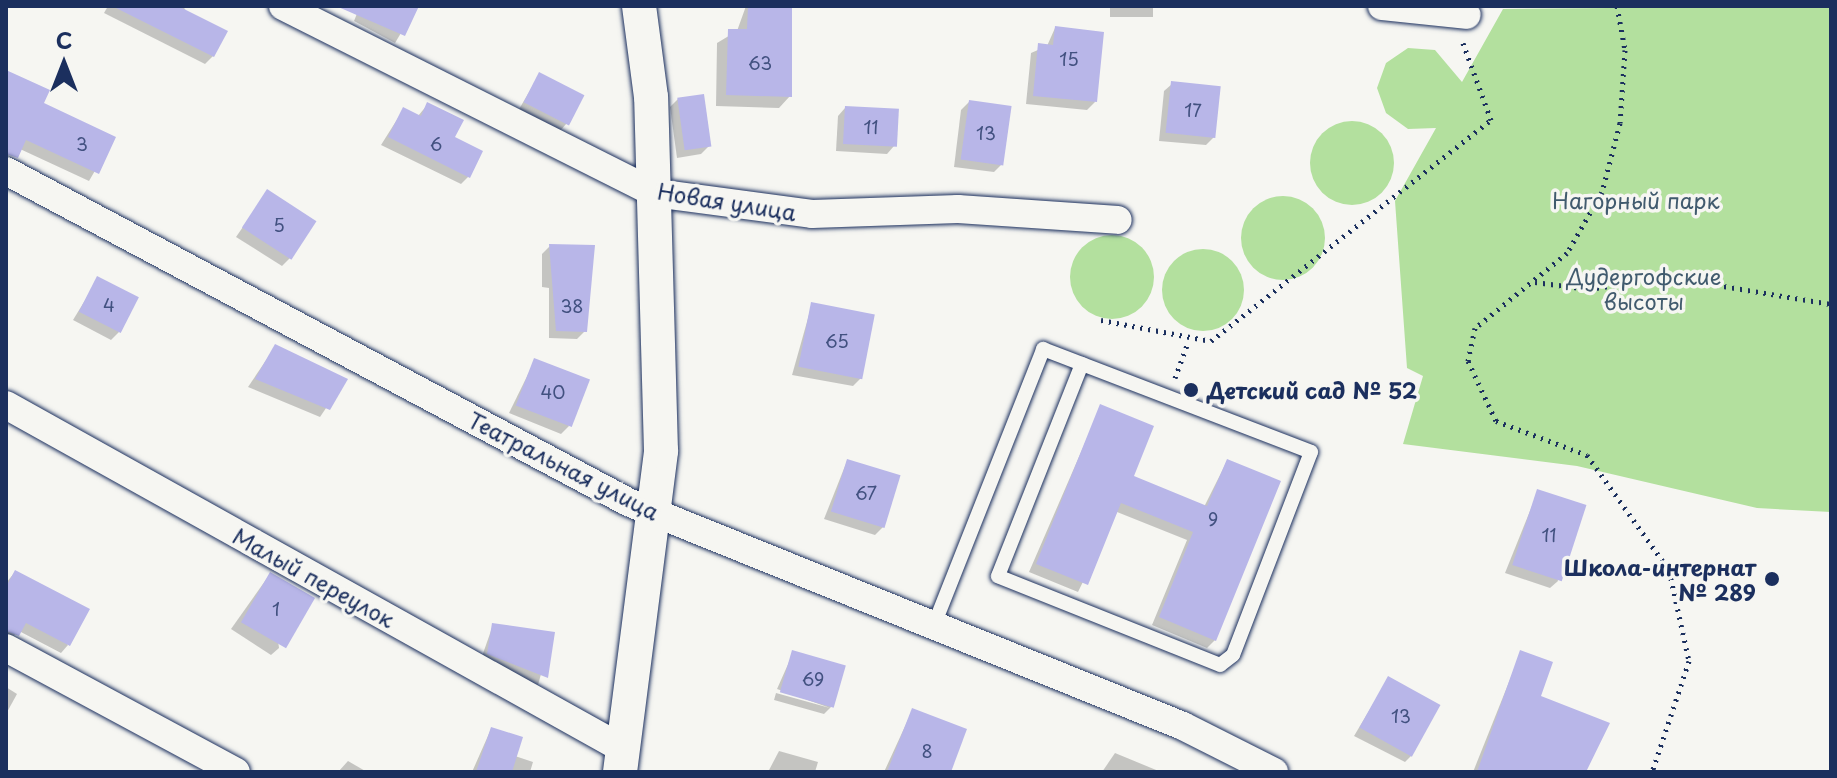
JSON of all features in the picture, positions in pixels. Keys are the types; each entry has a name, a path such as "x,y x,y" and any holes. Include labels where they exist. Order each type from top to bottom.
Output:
{"street":[{"name":"Новая улица","path":"283,6 655,193 812,214 958,209 1118,220"},
{"path":"622,760 656,515 655,193 639,6"},
{"path":"1382,6 1464,25"},
{"name":"Театральная улица","path":"6,171 656,515 699,525 1183,726 1274,772"},
{"name":"Малый переулок","path":"6,405 622,760"},
{"path":"6,648 236,772"}],"lane":[{"path":"934,625 1043,349 1311,452 1233,655 1220,665 998,576 1082,364"}],"path":[{"path":"1617,6 1625,50 1620,123 1602,192 1567,253 1475,328 1468,361 1496,421 1587,455 1669,570 1689,661 1652,772"},
{"path":"1101,320 1188,342 1211,341 1491,120 1464,25"},
{"path":"1534,282 1589,289 1669,277 1831,304"},
{"path":"1168,399 1188,342"}],"green space":[{"name":"Дудергофские высоты","path":"1831,6 1831,512 1757,508 1577,466 1403,444 1423,376 1407,368 1395,201 1436,128 1408,129 1386,113 1377,88 1386,63 1408,48 1435,50 1462,82 1503,9"},
{"path":"1352,121 1375,128 1387,140 1394,163 1387,186 1375,198 1352,205 1329,198 1317,186 1310,163 1317,140 1329,128"},
{"path":"1283,196 1306,203 1318,215 1325,238 1318,261 1306,273 1283,280 1260,273 1248,261 1241,238 1248,215 1260,203"},
{"path":"1112,235 1135,242 1147,254 1154,277 1147,300 1135,312 1112,319 1089,312 1077,300 1070,277 1077,254 1089,242"},
{"path":"1195,249 1211,249 1226,255 1238,267 1244,290 1238,313 1226,325 1211,331 1195,331 1180,325 1168,313 1162,298 1162,282 1168,267 1180,255"}],"building":[{"path":"112,6 178,6 228,31 214,57"},
{"path":"336,6 419,6 405,36"},
{"path":"748,6 792,6 792,97 726,95 728,29 747,29"},
{"path":"1055,26 1104,32 1097,102 1033,96 1038,43 1053,45"},
{"path":"6,70 50,90 44,103 116,137 99,174 26,140 18,158 6,154"},
{"path":"539,72 584,95 569,125 524,102"},
{"path":"1171,81 1221,86 1215,138 1166,133"},
{"path":"704,94 711,146 685,150 677,98"},
{"path":"969,100 1012,106 1003,165 961,159"},
{"path":"427,102 464,120 455,137 483,151 470,178 388,137 403,107 421,116"},
{"path":"845,106 899,109 897,147 843,144"},
{"path":"267,189 316,221 291,260 242,228"},
{"path":"549,244 595,245 587,332 556,331"},
{"path":"97,276 139,297 121,333 79,312"},
{"path":"811,302 875,314 862,379 798,367"},
{"path":"275,344 348,379 330,410 255,379"},
{"path":"534,358 590,380 572,427 516,406"},
{"path":"1100,404 1154,426 1134,476 1207,506 1227,459 1281,481 1216,641 1159,617 1193,532 1121,503 1088,585 1036,564"},
{"path":"847,459 901,475 884,528 831,512"},
{"path":"1537,489 1586,505 1562,581 1512,565"},
{"path":"15,570 90,609 70,646 26,623 19,636 6,631 6,587"},
{"path":"270,572 315,598 286,648 241,622"},
{"path":"492,623 555,632 548,678 487,654"},
{"path":"792,650 846,665 834,708 780,692"},
{"path":"1520,650 1553,662 1541,696 1610,723 1586,772 1477,772"},
{"path":"1388,676 1440,705 1412,757 1359,728"},
{"path":"912,708 967,729 951,772 887,772"},
{"path":"491,727 523,737 512,772 476,772"}],"place":[{"name":"Детский сад № 52","path":"1191,390"},
{"name":"Школа-интернат № 289","path":"1772,579"}],"park label":[{"name":"Нагорный парк","path":"1636,200"}]}
